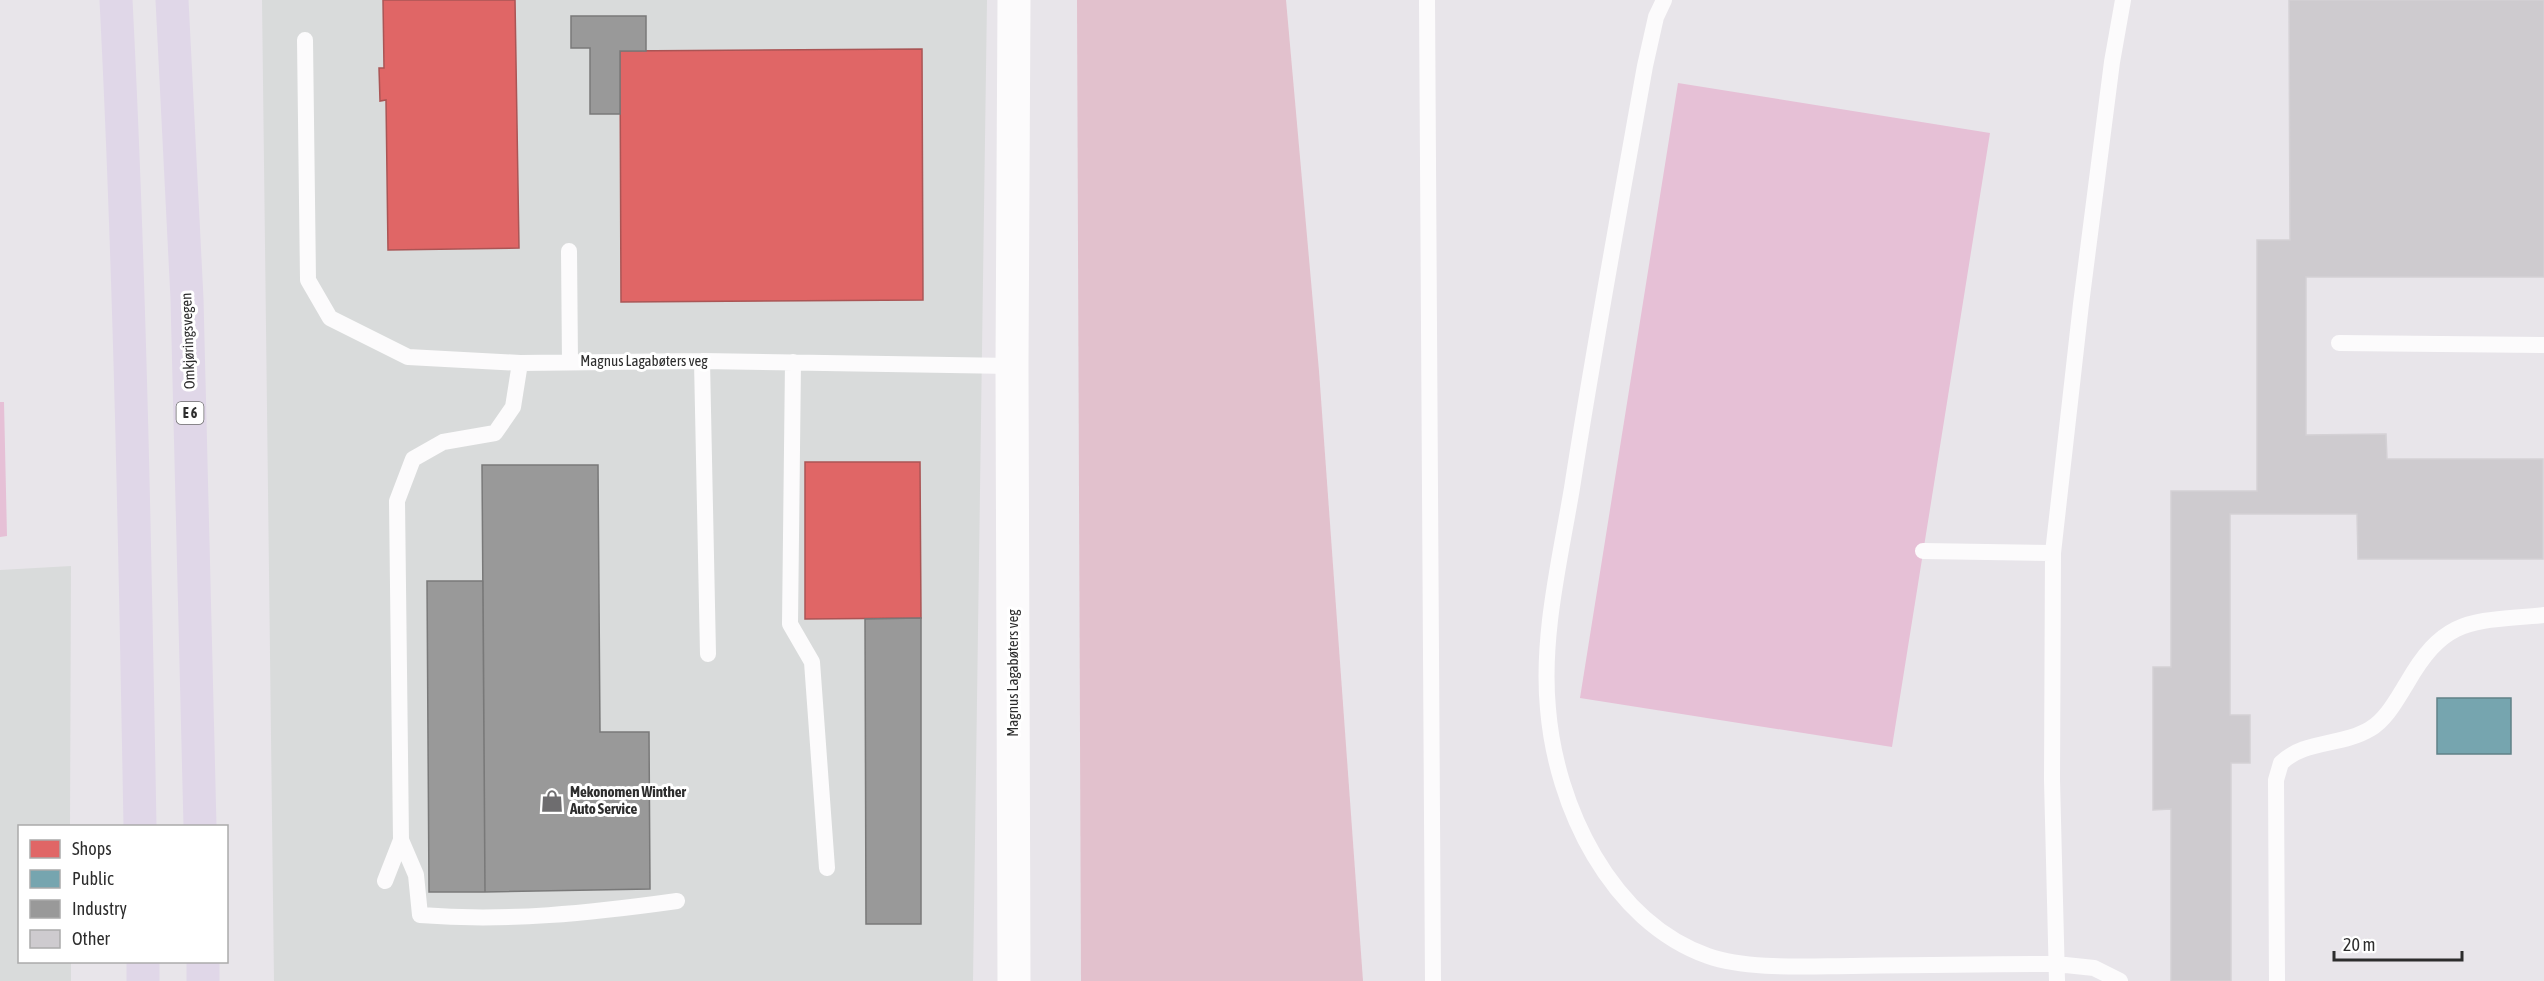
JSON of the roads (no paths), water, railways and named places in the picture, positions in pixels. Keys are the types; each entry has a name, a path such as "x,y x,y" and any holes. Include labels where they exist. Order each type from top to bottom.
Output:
{"highway":[{"path":"116,0 124,148 134,491 140,825"},
{"name":"Omkjøringsvegen","path":"172,0 187,299 200,825"},
{"path":"143,963 143,981"},
{"path":"203,963 204,981"}],"street":[{"name":"Magnus Lagabøters veg","path":"1014,0 1012,366 1014,981"}],"lane":[{"path":"1427,0 1433,981"},
{"path":"1664,0 1656,16 1645,66 1554,600 1547,667 1548,709 1554,755 1566,796 1584,839 1608,876 1635,908 1661,931 1689,948 1712,957 1789,966 2056,964 2094,968 2120,981"},
{"path":"2057,981 2052,780 2054,553 2081,304 2112,62 2123,0"},
{"name":"Magnus Lagabøters veg","path":"305,40 308,280 330,318 408,357 520,363 702,361 1012,366"},
{"path":"569,250 570,362"},
{"path":"2339,343 2544,345"},
{"path":"702,361 708,654"},
{"path":"793,362 790,624 812,662 827,868"},
{"path":"385,881 400,840 397,501 413,459 443,442 495,433 513,407 520,363"},
{"path":"1923,551 2054,553"},
{"path":"2277,981 2276,780 2281,763 2303,749 2346,740 2371,729 2387,713 2421,658 2449,631 2474,622 2544,615"},
{"path":"400,840 416,875 420,915 519,918 591,913 677,901"}],"place":[{"name":"Mekonomen Winther Auto Service","path":"552,801"}]}
